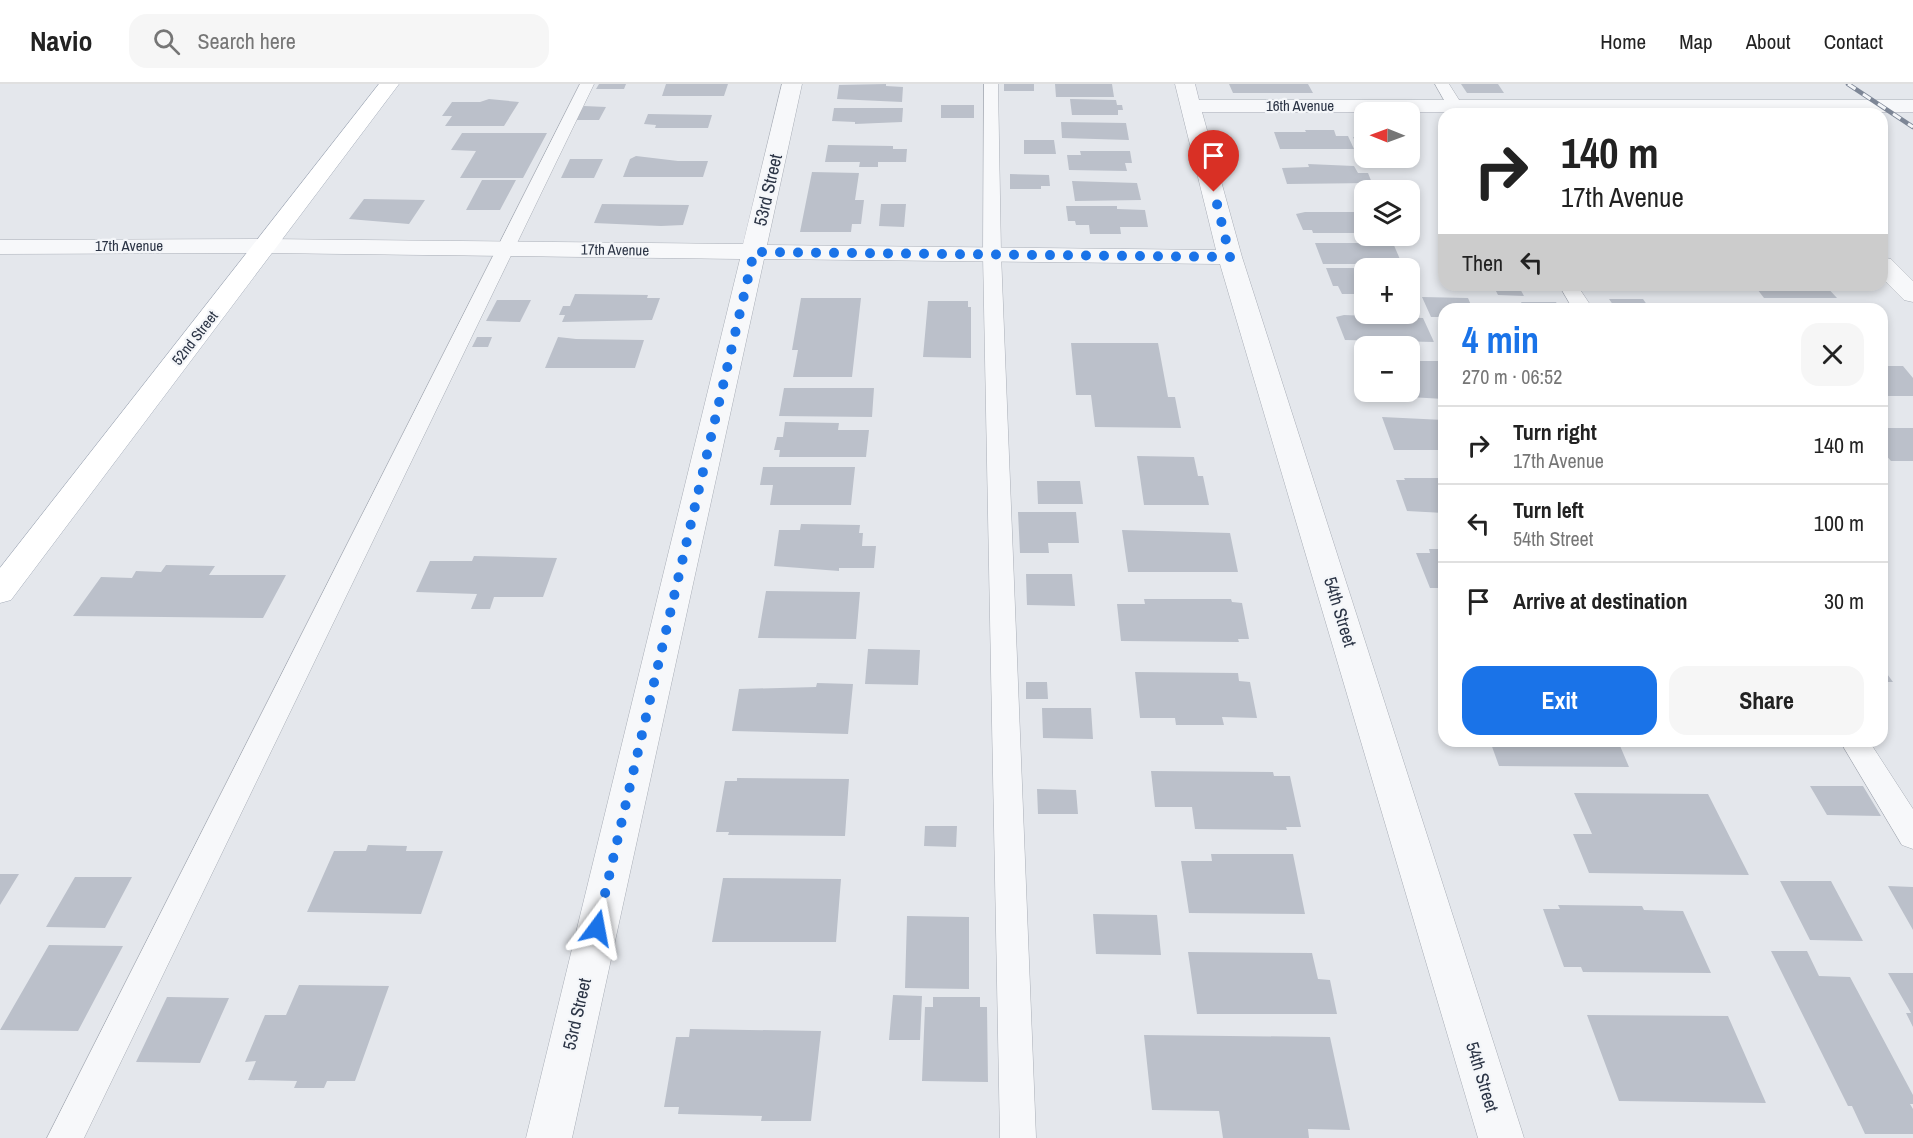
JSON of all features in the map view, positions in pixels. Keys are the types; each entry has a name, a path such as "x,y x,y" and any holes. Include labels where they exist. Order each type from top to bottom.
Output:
{"main road":[{"name":"52nd Street","path":"0,591 389,84"}],"street":[{"name":"53rd Street","path":"549,1138 792,84"},
{"path":"1706,84 1729,108"},
{"name":"16th Avenue","path":"1188,95 1438,109"},
{"name":"54th Street","path":"1188,95 1230,257 1501,1138"},
{"name":"16th Avenue","path":"1822,108 1913,106"},
{"name":"17th Avenue","path":"0,247 265,246 1230,257"},
{"path":"1888,270 1913,295"}],"lane":[{"path":"65,1138 587,84"},
{"path":"991,84 992,254 1018,1138"},
{"path":"1442,84 1457,108"},
{"path":"1858,747 1913,835"}],"building":[{"path":"599,84 626,84 624,89 596,89"},
{"path":"666,84 728,84 724,96 662,96"},
{"path":"886,84 886,86 903,87 902,102 837,99 839,85"},
{"path":"1004,84 1034,84 1034,91 1004,91"},
{"path":"1055,84 1112,84 1114,97 1056,97"},
{"path":"1229,84 1308,84 1313,93 1233,93"},
{"path":"1461,84 1498,84 1504,93 1467,93"},
{"path":"489,99 519,102 504,126 445,126 452,116 442,116 452,102 480,102"},
{"path":"1070,99 1116,100 1117,105 1122,105 1123,110 1118,110 1118,115 1072,115"},
{"path":"941,105 974,105 974,118 941,118"},
{"path":"584,106 606,107 599,120 576,120"},
{"path":"834,108 903,108 902,122 855,124 855,122 832,121"},
{"path":"648,114 712,115 708,128 655,128 656,125 644,124"},
{"path":"1061,122 1126,123 1129,140 1062,138"},
{"path":"1305,130 1334,130 1336,136 1348,136 1354,149 1280,149 1274,132 1306,132"},
{"path":"462,133 547,133 523,178 460,178 476,151 451,150"},
{"path":"1024,140 1054,140 1056,154 1024,154"},
{"path":"828,145 893,146 893,149 907,149 906,162 878,162 878,167 859,167 860,162 825,162"},
{"path":"1080,151 1130,151 1132,163 1125,163 1127,171 1069,170 1067,155 1081,155"},
{"path":"636,156 678,161 708,161 703,177 623,177 630,159"},
{"path":"570,159 603,159 594,178 561,178"},
{"path":"1308,164 1354,166 1358,173 1368,173 1371,180 1354,180 1354,183 1287,184 1282,168 1309,167"},
{"path":"812,172 859,173 855,200 864,200 861,224 852,224 851,232 800,232"},
{"path":"1010,174 1049,175 1050,186 1041,186 1041,189 1010,189"},
{"path":"482,180 516,180 500,210 466,210"},
{"path":"1072,181 1137,183 1141,200 1075,201"},
{"path":"364,199 425,200 409,224 349,219"},
{"path":"602,204 689,205 683,225 661,226 594,223"},
{"path":"881,204 906,204 904,227 879,226"},
{"path":"1066,206 1117,206 1117,209 1145,210 1148,227 1120,227 1121,234 1090,234 1089,225 1076,225 1075,221 1068,221"},
{"path":"1354,212 1354,233 1313,233 1312,230 1303,230 1296,214"},
{"path":"1315,243 1394,246 1399,258 1354,258 1354,264 1323,264"},
{"path":"1326,268 1354,268 1354,294 1342,294 1338,286 1333,286"},
{"path":"1496,291 1521,291 1524,296 1498,295"},
{"path":"1759,291 1831,291 1837,298 1764,298"},
{"path":"575,294 648,295 647,298 660,298 652,320 562,322 565,315 559,315 563,306 570,306"},
{"path":"1422,297 1468,298 1470,303 1438,303 1438,317 1431,317"},
{"path":"801,298 861,298 852,377 793,377 798,350 792,350"},
{"path":"1609,299 1643,299 1646,303 1612,303"},
{"path":"497,300 531,300 520,322 486,321"},
{"path":"928,301 968,301 968,307 971,307 971,358 923,357"},
{"path":"1521,302 1557,303 1522,303"},
{"path":"1354,315 1354,324 1420,324 1420,318 1423,318 1434,342 1420,342 1420,336 1354,336 1354,340 1345,340 1336,317"},
{"path":"477,337 492,337 488,347 472,347"},
{"path":"558,337 644,340 635,368 545,368"},
{"path":"1071,343 1158,343 1168,397 1175,397 1181,428 1095,427 1091,395 1076,395"},
{"path":"1420,361 1438,361 1438,399 1420,398"},
{"path":"1888,366 1903,366 1913,378 1913,396 1888,396"},
{"path":"784,388 874,388 872,417 779,416"},
{"path":"1382,417 1438,420 1438,450 1394,450"},
{"path":"785,422 839,423 838,430 869,430 866,457 779,457 780,450 774,450 777,437 783,437"},
{"path":"1888,428 1913,428 1913,461 1891,461 1888,458"},
{"path":"1137,456 1194,457 1198,476 1203,476 1209,505 1144,505"},
{"path":"763,467 855,467 851,505 770,505 773,485 760,485"},
{"path":"1404,478 1438,478 1438,513 1407,511 1396,480 1405,480"},
{"path":"1037,481 1080,481 1083,504 1038,504"},
{"path":"1018,512 1076,512 1079,543 1048,543 1049,553 1020,553"},
{"path":"801,524 860,525 859,533 863,533 862,546 876,546 874,568 839,568 839,571 774,566 779,530 800,530"},
{"path":"1122,530 1230,533 1238,572 1128,572"},
{"path":"1429,549 1438,549 1438,588 1430,588 1416,553 1430,553"},
{"path":"474,556 557,558 543,597 494,597 490,609 471,609 477,594 416,592 430,561 472,561"},
{"path":"166,565 215,566 209,575 286,575 263,618 73,616 101,577 132,578 136,571 161,572"},
{"path":"1026,574 1072,574 1075,606 1027,605"},
{"path":"766,591 860,592 856,639 758,638"},
{"path":"1144,599 1231,599 1232,602 1242,603 1249,639 1238,639 1239,642 1121,641 1117,604 1145,604"},
{"path":"868,649 920,650 918,685 865,684"},
{"path":"1135,672 1238,673 1239,681 1250,682 1257,718 1222,717 1224,725 1176,725 1175,718 1140,718"},
{"path":"1026,682 1047,682 1048,699 1026,699"},
{"path":"817,683 853,684 848,734 732,731 739,689 816,687"},
{"path":"1042,708 1091,708 1093,739 1043,738"},
{"path":"1492,747 1621,747 1629,767 1499,766"},
{"path":"1151,771 1273,772 1274,776 1290,776 1301,827 1286,827 1287,830 1195,829 1192,807 1155,807"},
{"path":"737,778 849,779 845,836 728,835 729,832 716,832 725,781 737,781"},
{"path":"1810,786 1863,786 1881,816 1827,815"},
{"path":"1037,789 1076,790 1078,814 1038,814"},
{"path":"1574,793 1708,794 1749,875 1589,873 1573,834 1592,834"},
{"path":"925,826 957,826 956,847 924,846"},
{"path":"368,845 407,846 406,851 443,851 421,914 307,912 334,851 366,851"},
{"path":"1211,854 1293,854 1305,914 1189,913 1181,861 1212,861"},
{"path":"0,874 19,874 0,905"},
{"path":"75,877 132,877 105,928 46,927"},
{"path":"723,878 841,879 836,942 712,942"},
{"path":"1780,881 1831,881 1863,941 1810,940"},
{"path":"1888,886 1913,887 1913,930"},
{"path":"1558,905 1642,906 1644,910 1683,911 1711,973 1583,972 1581,967 1564,967 1543,909 1560,909"},
{"path":"1093,914 1157,915 1161,955 1096,954"},
{"path":"907,916 969,917 969,989 905,988"},
{"path":"49,945 123,946 78,1031 0,1030"},
{"path":"1771,951 1807,951 1819,976 1850,977 1913,1095 1913,1104 1910,1104 1913,1109 1913,1134 1865,1134 1852,1106 1848,1106"},
{"path":"1188,952 1312,953 1318,979 1330,980 1337,1014 1197,1014"},
{"path":"1888,973 1913,973 1913,1027 1906,1013 1911,1013"},
{"path":"299,985 389,986 355,1081 327,1081 324,1088 294,1088 297,1081 248,1080 256,1061 245,1062 265,1015 286,1015"},
{"path":"893,995 922,996 920,1040 889,1040"},
{"path":"167,997 229,998 200,1063 136,1062"},
{"path":"933,997 980,997 980,1007 987,1007 988,1082 922,1081 925,1007 933,1007"},
{"path":"1587,1015 1728,1016 1766,1103 1619,1101"},
{"path":"690,1029 821,1031 811,1121 761,1121 762,1116 678,1114 679,1107 664,1107 676,1037 689,1037"},
{"path":"1144,1035 1330,1037 1350,1130 1308,1129 1309,1138 1223,1138 1219,1111 1152,1110"}],"railway":[{"path":"1848,84 1884,108"},
{"path":"1888,110 1913,127"}],"route":[{"path":"597,928 754,252 1230,257 1214,192"}]}
